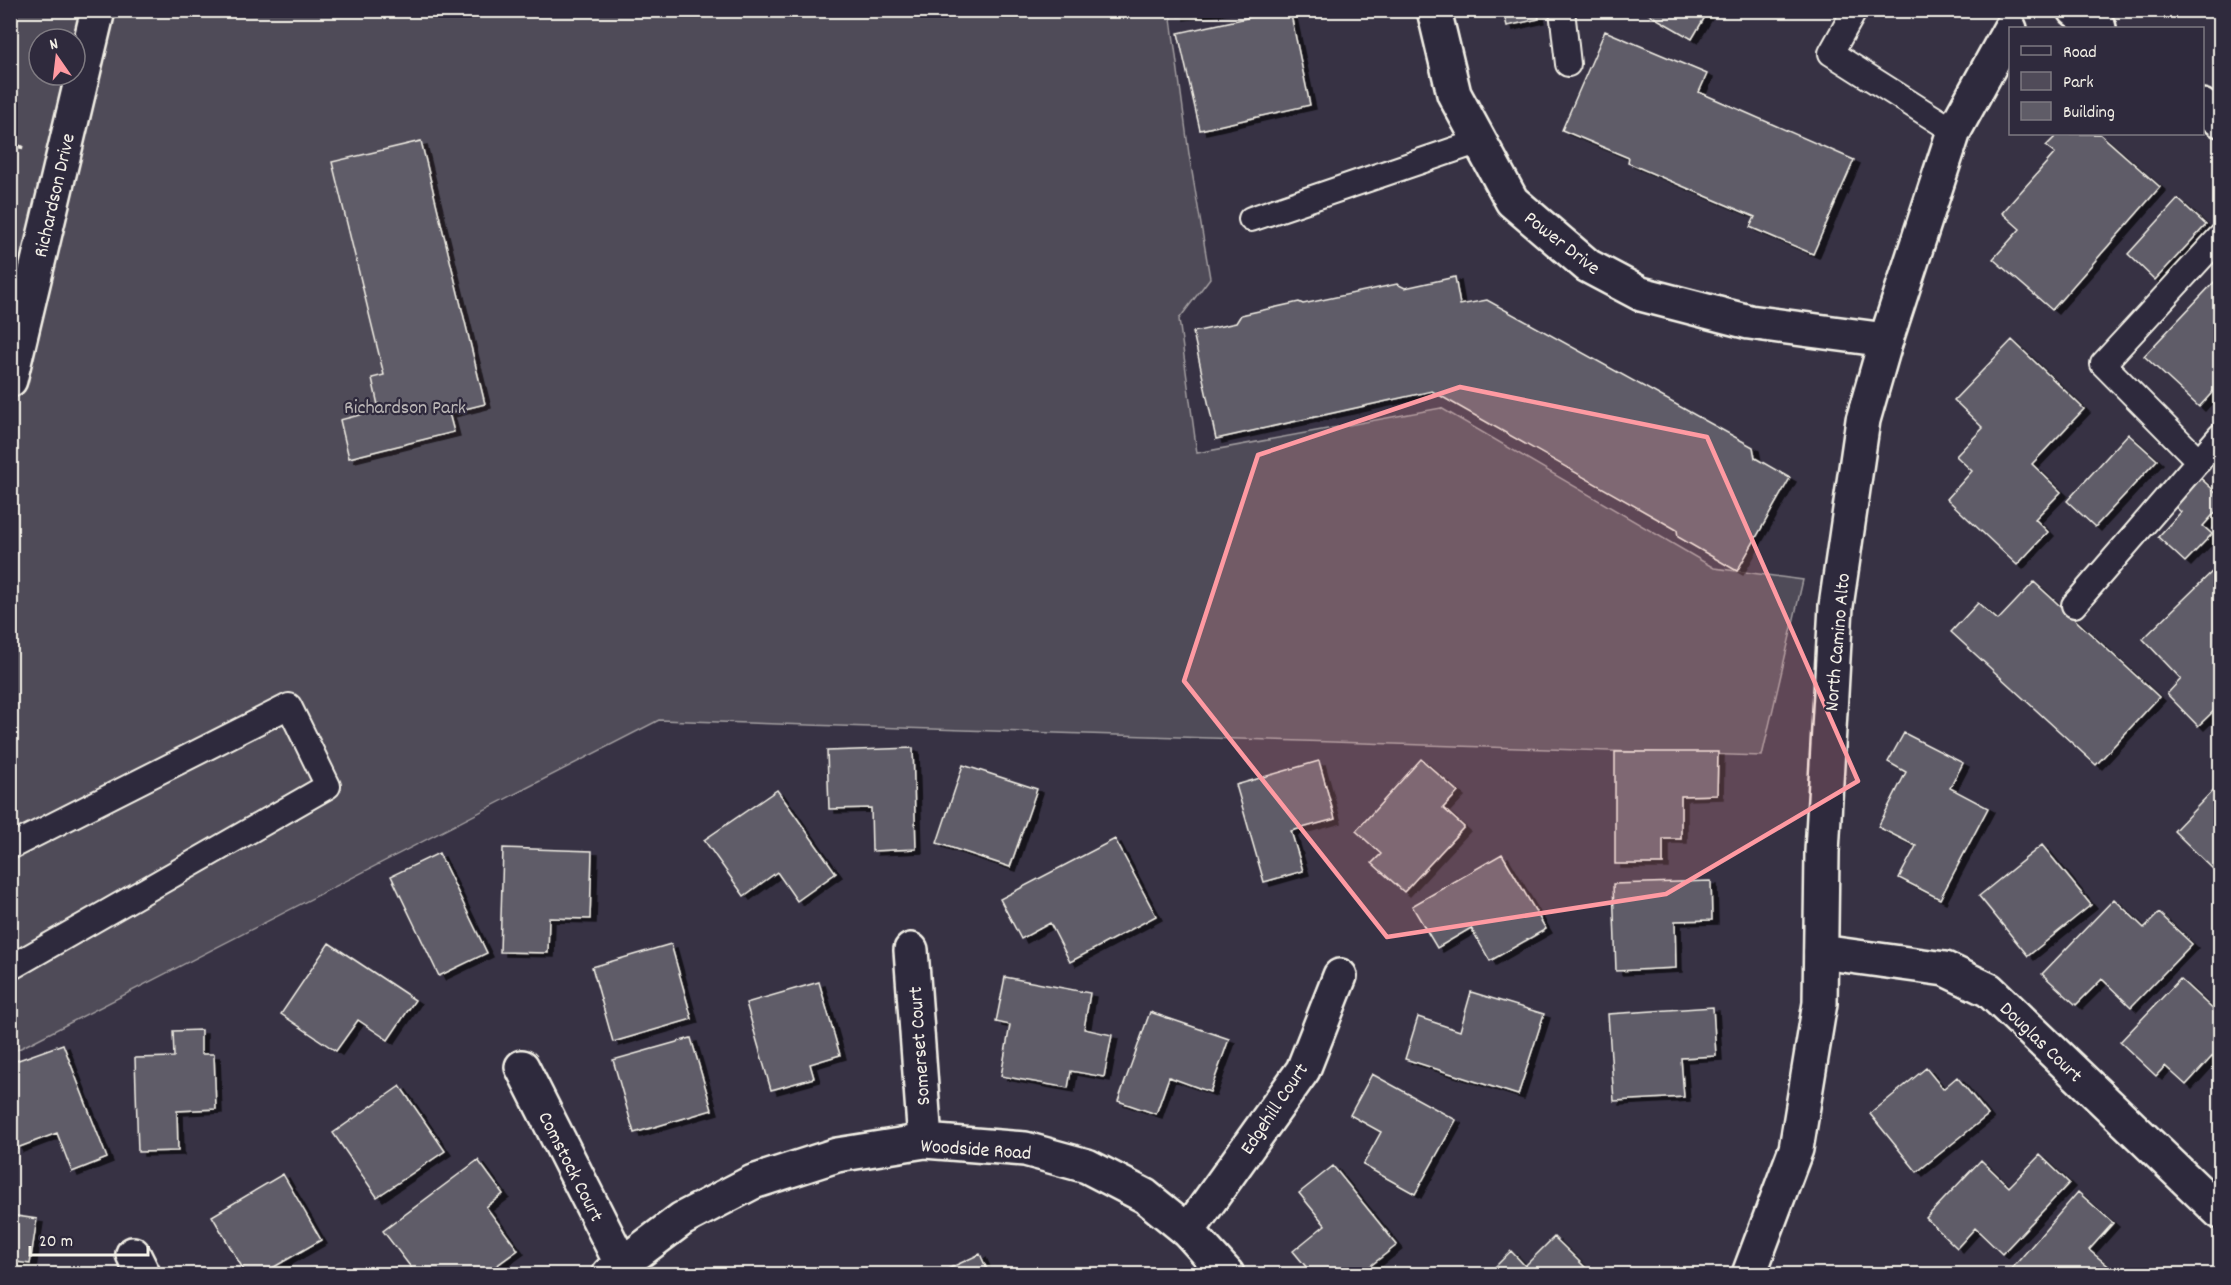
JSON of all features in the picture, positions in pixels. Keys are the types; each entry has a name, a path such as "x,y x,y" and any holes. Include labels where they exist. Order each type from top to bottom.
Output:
{"street":[{"name":"Richardson Drive","path":"10,380 98,10"},
{"name":"Power Drive","path":"1434,10 1454,94 1512,201 1588,266 1641,294 1749,322 1886,340"},
{"name":"North Camino Alto","path":"2012,27 2020,10"},
{"path":"2075,10 2098,27"},
{"name":"North Camino Alto","path":"1749,1275 1796,1149 1820,1003 1822,852 1836,606 1863,420 1886,340 1954,131 2009,32"},
{"path":"2204,108 2220,120"},
{"name":"Somerset Court","path":"911,950 925,1141"},
{"name":"Douglas Court","path":"1821,952 1945,969 1989,990 2220,1212"},
{"name":"Edgehill Court","path":"1188,1231 1303,1070 1340,976"},
{"name":"Comstock Court","path":"522,1067 615,1270"},
{"name":"Woodside Road","path":"615,1270 682,1219 753,1182 837,1155 925,1141 1025,1149 1087,1166 1145,1196 1188,1231 1227,1275"}],"lane":[{"path":"1562,10 1569,64"},
{"path":"1855,10 1830,53 1954,131"},
{"path":"1251,219 1480,141"},
{"path":"2199,461 2103,364 2220,237"},
{"path":"2074,605 2220,436"},
{"path":"10,847 288,706 328,786 10,968"}],"highlighted area":[{"path":"1460,387 1707,437 1858,781 1666,894 1387,937 1184,681 1258,455"}],"green space":[{"name":"Richardson Park","path":"11,11 1170,11 1189,154 1210,278 1179,319 1197,453 1441,408 1714,568 1803,580 1762,756 659,720 11,1053"}],"building":[{"path":"1177,10 1223,10 1178,16"},
{"path":"1290,10 1310,105 1200,130 1178,33"},
{"path":"1503,10 1537,10 1539,19 1507,26"},
{"path":"1646,10 1709,10 1692,39 1645,12"},
{"path":"1605,31 1707,74 1699,92 1854,160 1813,254 1750,227 1755,217 1628,163 1629,158 1562,130"},
{"path":"2057,135 2101,135 2160,187 2052,310 1993,259 2020,229 2002,213 2055,153 2046,146"},
{"path":"421,141 485,404 449,413 454,432 349,458 340,420 379,410 372,378 384,375 332,162"},
{"path":"2178,199 2206,225 2155,280 2128,254"},
{"path":"2220,276 2220,384 2199,407 2144,356"},
{"path":"1455,277 1460,305 1487,300 1753,447 1755,458 1790,478 1737,571 1678,537 1677,530 1432,391 1216,439 1193,332 1236,323 1241,315 1299,302 1303,304 1397,284 1405,288"},
{"path":"2012,340 2084,409 2032,464 2061,492 2035,519 2048,532 2017,565 1947,499 1972,471 1956,456 1983,428 1954,400"},
{"path":"2128,434 2157,460 2095,527 2067,501"},
{"path":"2197,475 2220,496 2220,507 2203,526 2212,534 2185,562 2158,537 2181,512 2171,503"},
{"path":"2220,564 2220,705 2198,726 2167,694 2181,679 2143,639"},
{"path":"2034,582 2159,697 2096,765 1951,632 1978,603 1998,620"},
{"path":"1904,733 1963,763 1950,788 1988,808 1940,899 1899,878 1916,846 1878,827 1906,772 1888,762"},
{"path":"913,748 916,849 872,851 871,808 829,809 827,751"},
{"path":"1615,752 1718,752 1717,795 1681,796 1681,839 1663,839 1663,864 1615,864"},
{"path":"1421,759 1458,792 1443,808 1464,827 1404,892 1372,863 1381,854 1356,831"},
{"path":"1319,761 1335,819 1291,831 1303,871 1264,882 1236,785"},
{"path":"963,765 1037,789 1010,867 937,843"},
{"path":"2220,783 2220,866 2215,871 2174,831"},
{"path":"777,790 836,873 797,901 777,872 744,896 704,840"},
{"path":"1115,839 1156,916 1070,962 1050,923 1021,939 1000,899"},
{"path":"2042,845 2091,905 2028,956 1979,896"},
{"path":"503,848 592,851 590,919 549,918 548,953 500,952"},
{"path":"439,853 487,953 439,976 391,876"},
{"path":"1502,854 1546,929 1490,961 1471,928 1437,948 1412,906"},
{"path":"1711,881 1712,920 1675,921 1676,968 1616,971 1613,884"},
{"path":"2114,899 2144,928 2159,913 2192,944 2131,1007 2102,979 2076,1005 2042,974"},
{"path":"329,943 415,1000 388,1040 358,1020 336,1051 281,1014"},
{"path":"671,944 692,1019 613,1042 592,967"},
{"path":"1005,977 1090,993 1084,1029 1112,1035 1104,1077 1071,1071 1068,1088 1001,1076 1010,1025 996,1022"},
{"path":"2180,979 2220,1016 2220,1048 2186,1085 2165,1066 2156,1076 2120,1042"},
{"path":"819,982 840,1055 810,1064 814,1078 771,1090 746,1003"},
{"path":"1471,992 1544,1014 1518,1095 1405,1059 1418,1017 1460,1031"},
{"path":"1713,1007 1716,1056 1681,1058 1684,1097 1614,1101 1608,1014"},
{"path":"1150,1012 1229,1039 1210,1092 1169,1077 1156,1114 1118,1101"},
{"path":"201,1030 201,1054 214,1054 216,1109 177,1111 178,1151 138,1152 135,1058 174,1057 173,1031"},
{"path":"691,1038 712,1110 634,1133 613,1060"},
{"path":"63,1044 107,1158 72,1172 57,1133 17,1148 10,1131 10,1063"},
{"path":"1926,1068 1943,1089 1957,1077 1988,1115 1917,1172 1870,1114"},
{"path":"1372,1074 1456,1120 1415,1194 1363,1165 1381,1132 1350,1115"},
{"path":"400,1086 445,1151 377,1197 333,1133"},
{"path":"2040,1155 2069,1183 2002,1254 1975,1228 1957,1248 1926,1218 1981,1160 2009,1187"},
{"path":"478,1160 503,1194 486,1207 518,1250 485,1274 416,1274 383,1231"},
{"path":"1333,1166 1397,1245 1360,1274 1312,1274 1293,1251 1325,1225 1299,1193"},
{"path":"283,1174 321,1240 262,1274 246,1274 212,1216"},
{"path":"2078,1192 2113,1223 2089,1250 2118,1274 2012,1274 2009,1272"},
{"path":"10,1215 37,1219 30,1264 10,1261"},
{"path":"1554,1237 1592,1274 1488,1274 1511,1251 1525,1266"},
{"path":"980,1254 989,1274 937,1274"}]}
